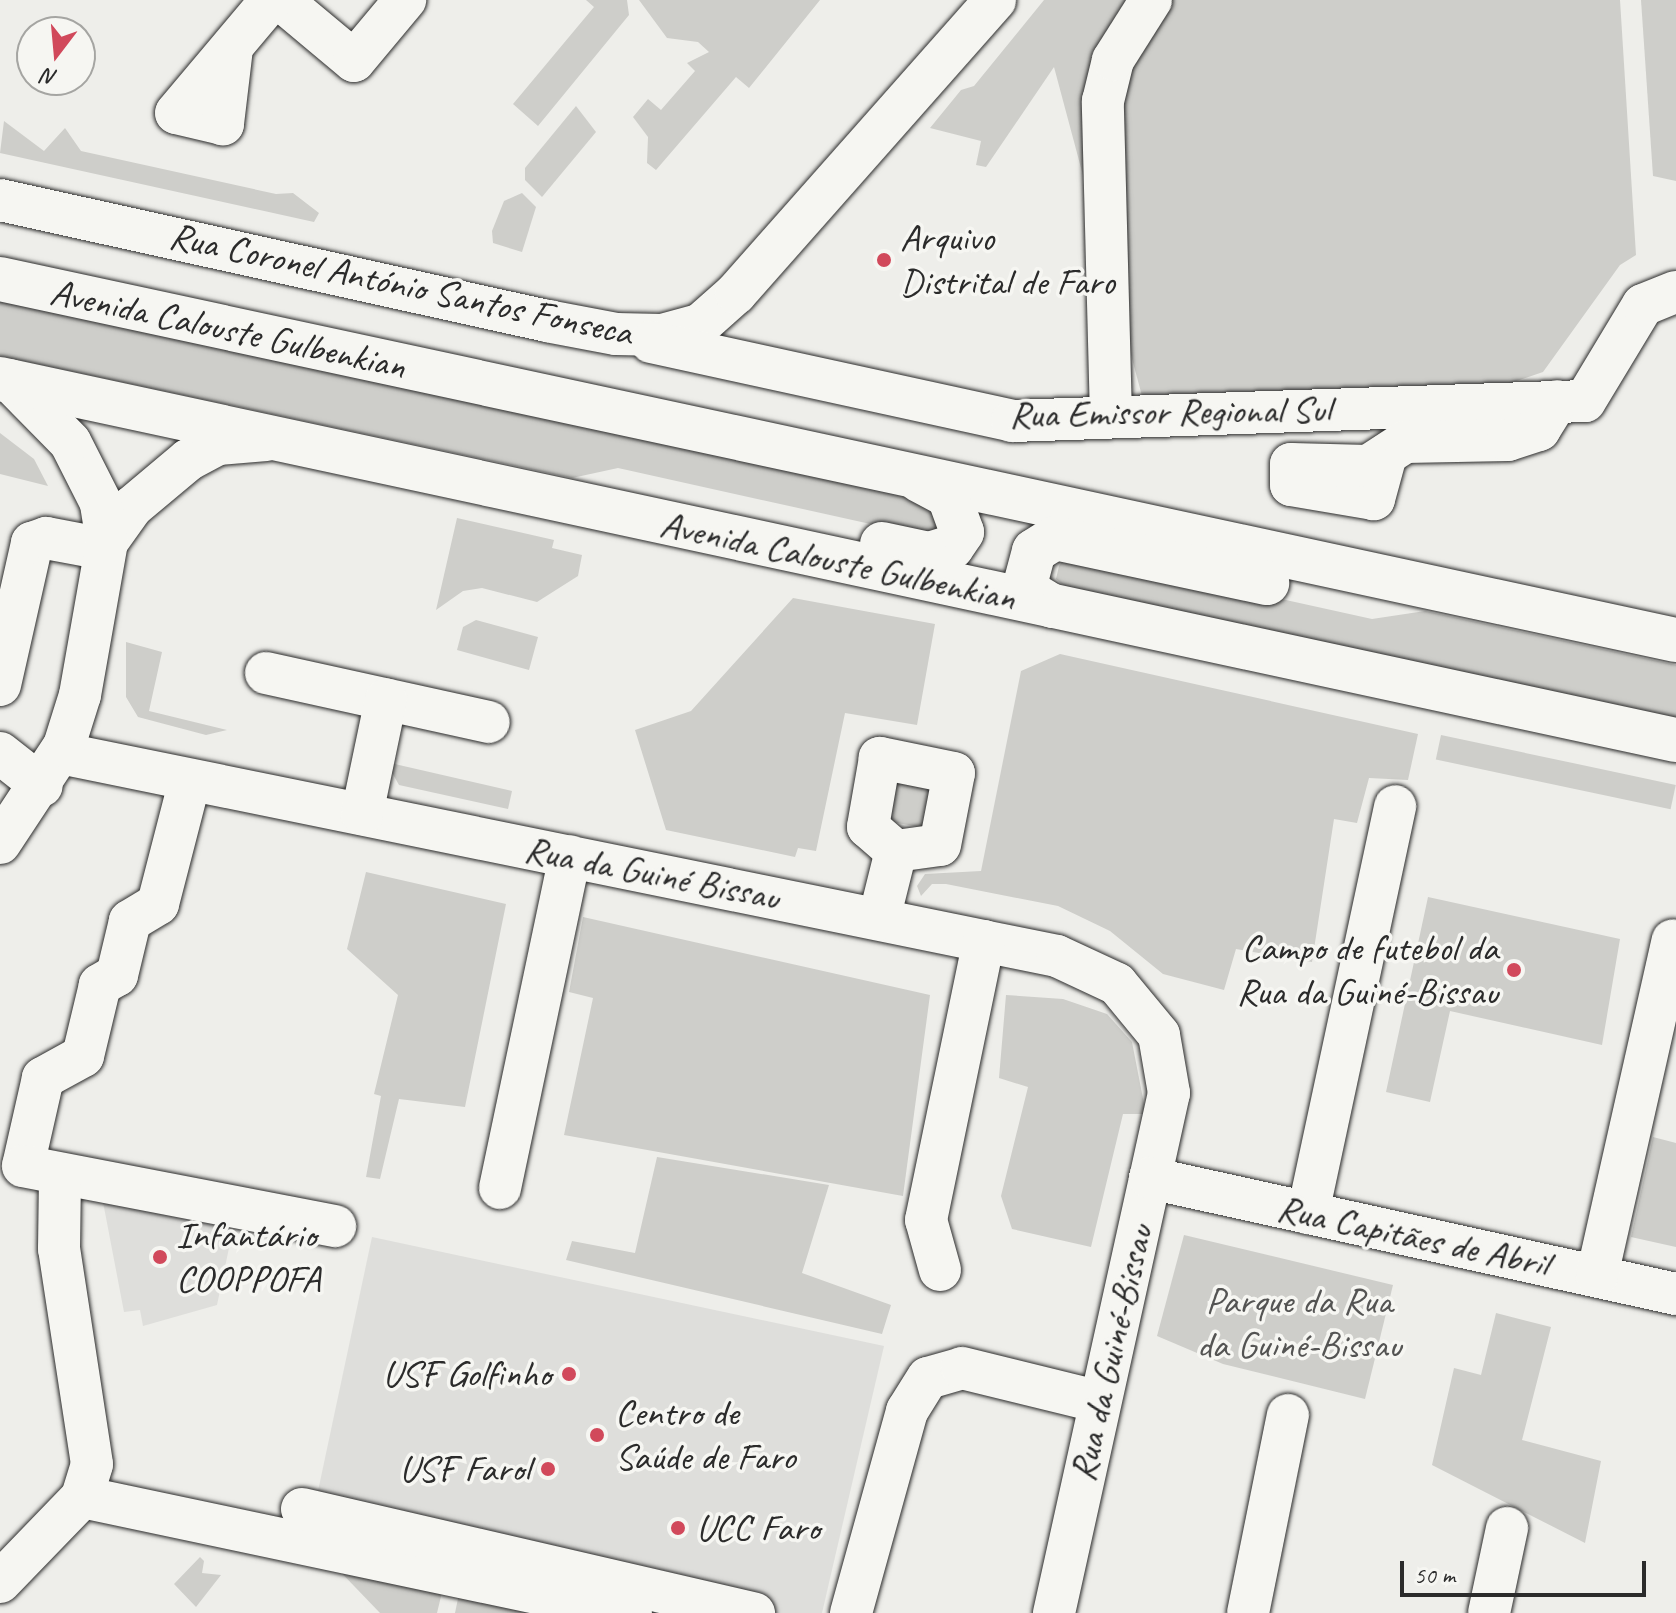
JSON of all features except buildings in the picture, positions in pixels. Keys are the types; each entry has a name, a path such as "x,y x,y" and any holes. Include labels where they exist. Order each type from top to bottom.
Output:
{"main road":[{"name":"Avenida Calouste Gulbenkian","path":"0,279 1676,640"},
{"name":"Avenida Calouste Gulbenkian","path":"5,380 1676,740"},
{"path":"608,512 660,496 929,554 952,547 962,532 960,513 949,496 910,475"},
{"path":"1052,606 1032,594 1026,581 1034,551 1055,538 1353,601 1460,593"}],"street":[{"path":"232,48 271,0"},
{"path":"281,0 354,61 405,0"},
{"name":"Rua Coronel António Santos Fonseca","path":"0,200 616,334 662,335 700,325 736,293 995,0"},
{"path":"1111,417 1103,101 1113,60 1151,0"},
{"name":"Rua Emissor Regional Sul","path":"616,334 1012,421 1585,401 1643,305 1676,292"},
{"path":"736,293 722,320 729,342 755,365"},
{"path":"0,843 51,770 80,695 106,546 101,503 70,442 5,380"},
{"path":"1386,455 1405,442 1508,440 1539,430 1539,402"},
{"path":"106,546 132,507 188,460 218,444 281,438"},
{"path":"0,685 32,543 46,538 106,546"},
{"path":"266,673 489,722"},
{"path":"362,814 386,699"},
{"path":"0,753 51,770"},
{"name":"Rua da Guiné Bissau","path":"51,770 190,780 1057,956 1117,984 1159,1035 1169,1093"},
{"path":"190,780 158,904 130,921 117,975 100,985 83,1056 43,1078 23,1166 60,1175 88,1175 335,1226"},
{"path":"1308,1213 1395,806"},
{"path":"879,919 896,851"},
{"path":"500,1188 570,856"},
{"path":"1597,1276 1673,940"},
{"path":"940,1270 926,1220 984,941"},
{"name":"Rua da Guiné-Bissau","path":"1054,1613 1169,1093"},
{"path":"0,1582 82,1497 91,1452 59,1249 60,1175"},
{"name":"Rua Capitães de Abril","path":"1150,1178 1676,1294"},
{"path":"851,1613 907,1411 928,1378 962,1368 1100,1402"},
{"path":"1248,1613 1288,1415"},
{"path":"82,1497 300,1524 754,1613"},
{"path":"300,1524 631,1613"},
{"path":"1489,1613 1507,1528"},
{"path":"1063,1568 1072,1613"}],"shaded area":[{"path":"103,1202 233,1229 217,1305 143,1326 140,1310 124,1312"},
{"name":"Centro de Saúde de Faro","path":"372,1237 884,1346 822,1613 718,1613 311,1524"}],"green space":[{"path":"586,0 627,0 629,15 538,126 513,104 594,7"},
{"path":"639,0 820,0 749,88 736,77 656,170 647,163 648,137 633,117 648,99 661,110 695,71 687,63 709,52 698,42 667,38"},
{"path":"1044,0 1620,0 1636,255 1620,265 1543,372 1496,388 1142,396 1054,67 986,167 976,165 981,141 930,128 961,90 974,86"},
{"path":"1641,0 1676,0 1676,181 1653,176"},
{"path":"576,106 596,132 542,197 525,180 525,168"},
{"path":"4,121 44,151 65,128 81,151 276,194 293,193 319,213 314,222 0,153"},
{"path":"522,193 536,207 522,252 493,243 492,231 504,201"},
{"path":"0,301 918,499 930,503 940,522 930,534 911,533 618,468 572,478 0,356"},
{"path":"0,433 34,459 48,486 0,474"},
{"path":"457,518 554,540 552,548 582,555 578,576 537,602 482,588 463,591 436,610"},
{"path":"1081,555 1372,619 1425,611 1676,665 1676,720 1068,589 1056,579 1059,566 1066,556"},
{"path":"793,598 935,624 917,725 845,713 816,851 798,848 795,857 666,830 635,730 691,711"},
{"path":"476,620 538,637 529,670 457,650 463,627"},
{"path":"126,642 162,652 149,711 227,730 206,735 138,717 126,697"},
{"path":"1060,654 1418,734 1408,780 1369,778 1357,823 1334,819 1312,962 1236,949 1224,990 1163,974 1110,931 1058,906 946,884 932,884 921,896 917,886 925,874 981,871 1021,671"},
{"path":"1441,735 1676,785 1671,809 1436,759"},
{"path":"386,762 512,791 508,809 399,785"},
{"path":"892,775 938,784 929,829 883,820"},
{"path":"366,872 506,904 465,1107 399,1099 380,1179 366,1177 381,1096 374,1094 398,995 347,949"},
{"name":"Campo de futebol da Rua da Guiné-Bissau","path":"1428,897 1620,939 1602,1045 1450,1011 1430,1102 1386,1092"},
{"path":"583,917 930,995 903,1196 564,1135 593,998 569,992"},
{"path":"1006,995 1063,999 1107,1014 1132,1042 1146,1114 1123,1114 1091,1247 1012,1229 1001,1196 1028,1087 999,1078"},
{"path":"1653,1137 1676,1143 1676,1247 1631,1237"},
{"path":"657,1157 829,1185 802,1273 891,1305 882,1334 566,1260 572,1241 635,1253"},
{"name":"Parque da Rua da Guiné-Bissau","path":"1184,1235 1393,1285 1365,1399 1223,1364 1157,1336"},
{"path":"1496,1313 1551,1327 1522,1440 1601,1461 1585,1543 1432,1465 1454,1368 1481,1375"},
{"path":"200,1557 204,1561 202,1573 221,1575 196,1607 174,1584"},
{"path":"330,1561 444,1584 437,1613 380,1613"},
{"path":"460,1589 567,1613 455,1613"}],"place":[{"name":"Arquivo Distrital de Faro","path":"884,260"},
{"name":"Campo de futebol da Rua da Guiné-Bissau","path":"1514,970"},
{"name":"Infantário COOPPOFA","path":"160,1257"},
{"name":"USF Golfinho","path":"569,1374"},
{"name":"Centro de Saúde de Faro","path":"597,1435"},
{"name":"USF Farol","path":"548,1469"},
{"name":"UCC Faro","path":"678,1528"}]}
